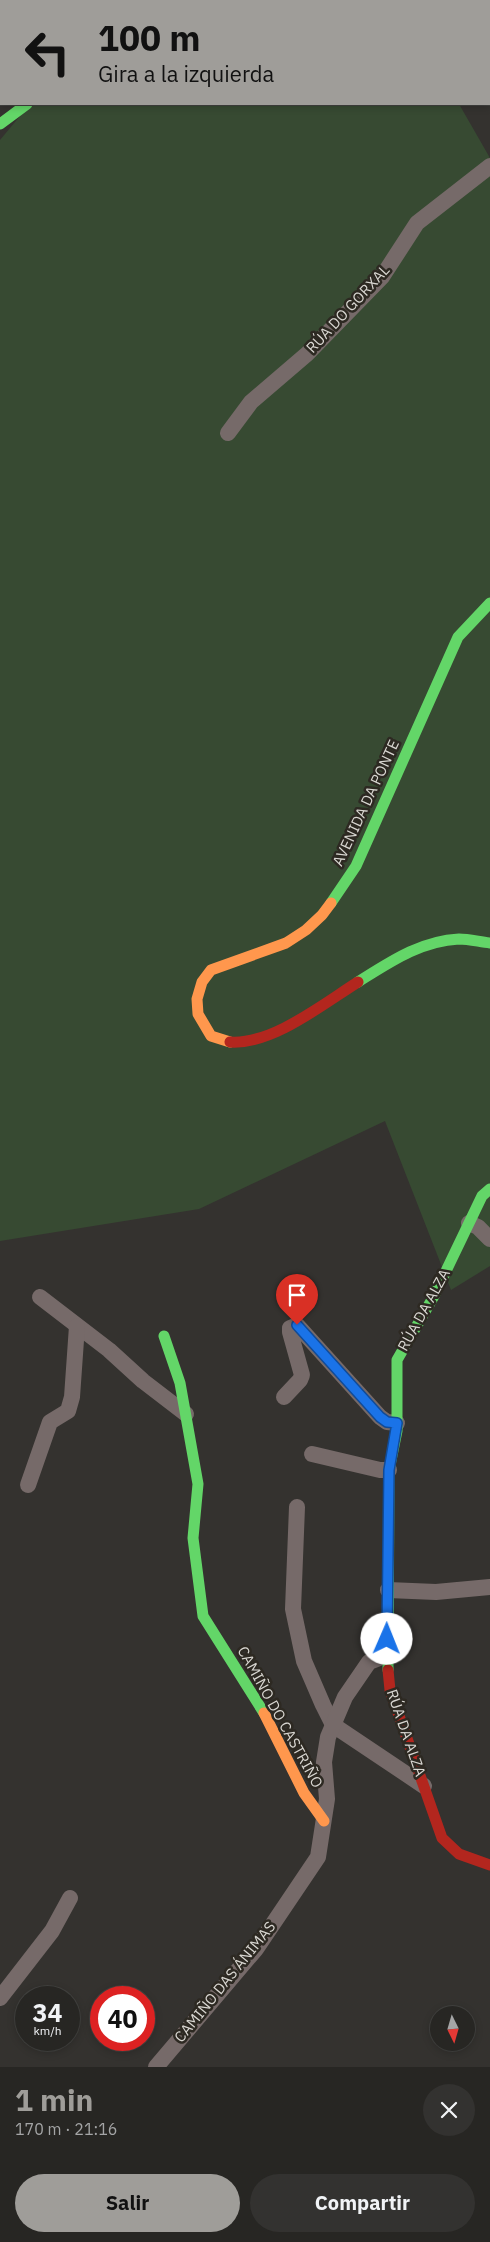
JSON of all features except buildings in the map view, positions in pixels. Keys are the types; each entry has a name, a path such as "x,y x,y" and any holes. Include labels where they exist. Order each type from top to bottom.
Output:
{"main road":[{"path":"0,124 26,105"},
{"name":"AVENIDA DA PONTE","path":"490,603 458,637 356,866 322,915 306,930 286,943 212,970 202,982 197,999 198,1014 211,1036 225,1042 242,1043 260,1038 296,1021 402,954 415,949 459,939 490,943"},
{"name":"RÚA DA ALZA","path":"490,1189 482,1196 434,1296 396,1360 397,1423 389,1470 387,1655 390,1690 442,1838 459,1854 490,1864"},
{"name":"CAMIÑO DO CASTRIÑO","path":"164,1336 180,1383 198,1484 193,1538 203,1616 261,1706 304,1793 324,1821"}],"street":[{"name":"RÚA DO GORXAL","path":"228,433 251,402 307,354 382,277 417,223 490,166"},
{"path":"469,1223 478,1227 490,1239"},
{"path":"40,1297 186,1414"},
{"path":"284,1397 300,1380 302,1375 290,1332 290,1328 297,1325 380,1417 387,1422 397,1423"},
{"path":"28,1485 50,1422 68,1411 72,1397 77,1326"},
{"path":"312,1454 380,1470 389,1470"},
{"path":"297,1507 293,1609 304,1661 333,1725"},
{"path":"388,1590 436,1592 490,1587"},
{"name":"CAMIÑO DAS ÁNIMAS","path":"156,2067 256,1949 318,1857 327,1799 324,1762 328,1737 345,1697 369,1662 387,1655"},
{"name":"RÚA DA ALZA","path":"333,1725 424,1786"},
{"path":"0,1998 52,1931 70,1898"}],"green space":[{"path":"29,105 460,105 490,158 490,1266 451,1290 385,1121 199,1209 0,1241 0,140"}],"traffic: fast":[{"path":"0,124 26,105"},
{"path":"331,903 356,866 458,637 490,603"},
{"path":"358,982 406,954 431,944 459,939 490,943"},
{"path":"388,1670 389,1470 397,1431 397,1360 434,1296 482,1196 490,1189"},
{"path":"164,1336 180,1383 198,1484 193,1538 203,1616 264,1713"}],"traffic: slow":[{"path":"230,1042 211,1036 198,1014 197,999 202,982 211,970 286,943 306,930 322,915 331,903"},
{"path":"264,1713 304,1793 324,1821"}],"traffic: jam":[{"path":"230,1042 263,1037 280,1030 358,982"},
{"path":"388,1670 390,1690 442,1838 459,1854 490,1865"}],"route":[{"path":"297,1325 380,1417 387,1422 397,1423 389,1470 387,1639"}]}
